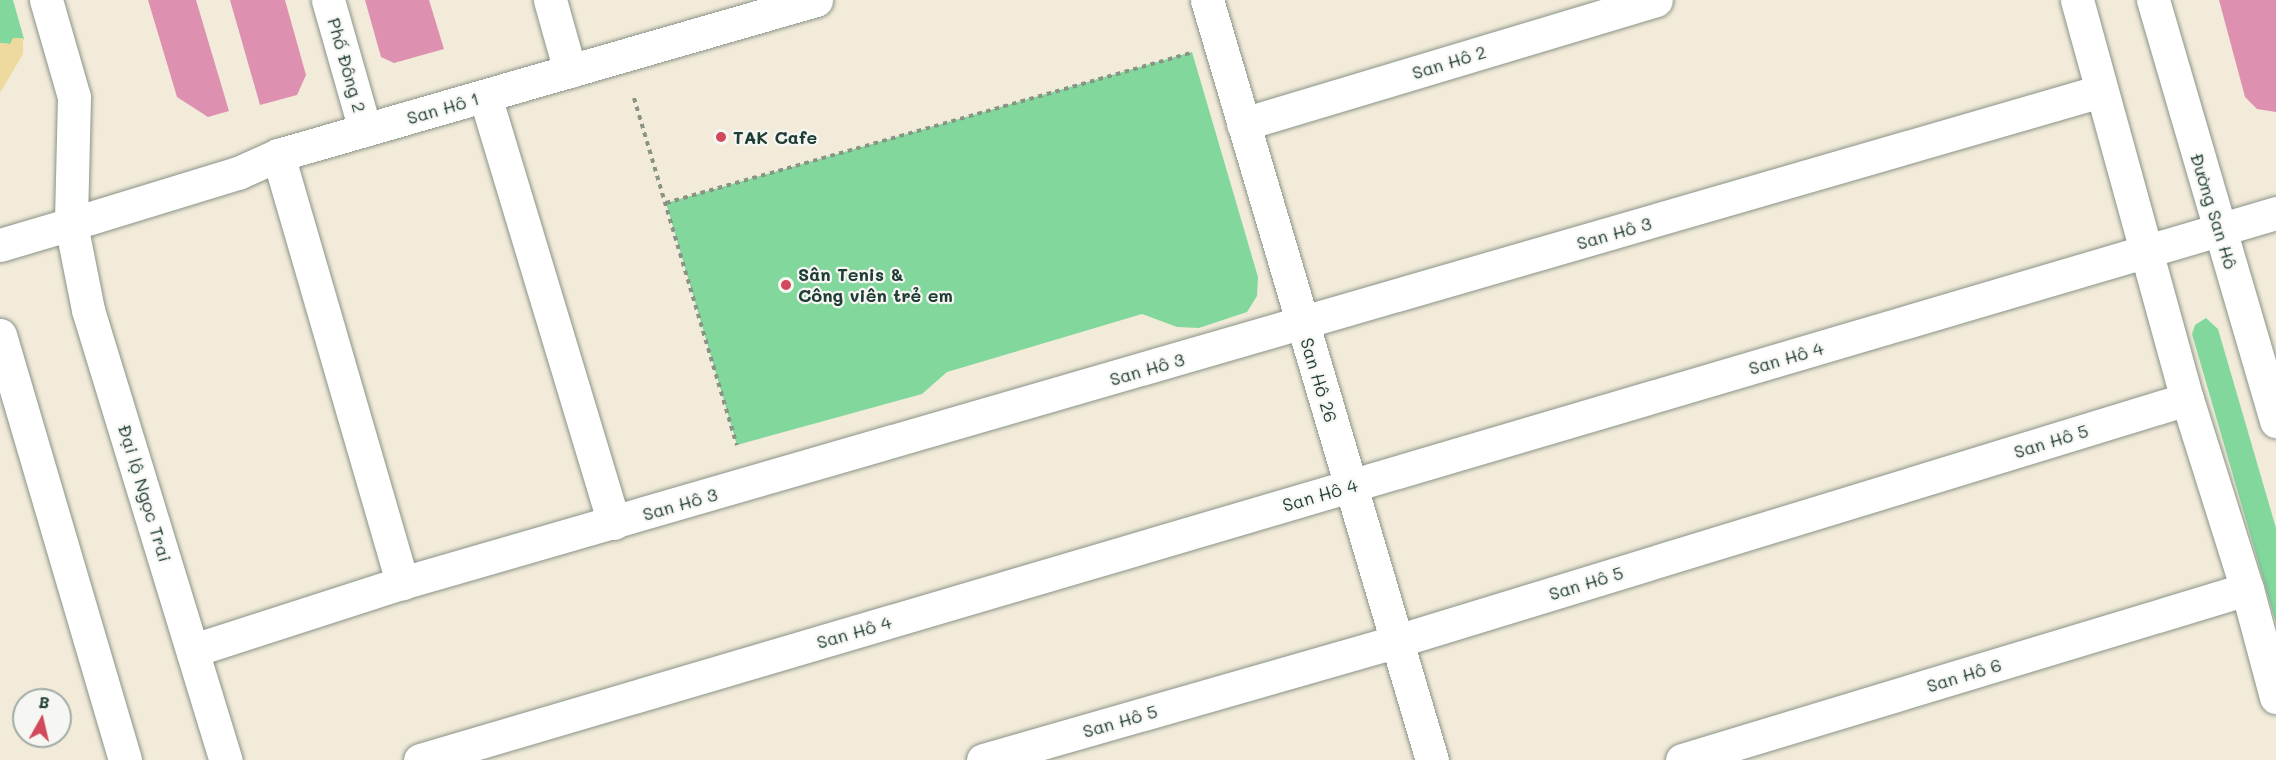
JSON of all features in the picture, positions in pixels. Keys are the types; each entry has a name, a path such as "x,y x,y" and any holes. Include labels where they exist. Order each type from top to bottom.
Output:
{"street":[{"name":"Đại lộ Ngọc Trai","path":"46,0 74,97 71,224 88,310 194,650 225,760"},
{"name":"Phố Đông 2","path":"328,0 365,130"},
{"path":"550,0 570,71"},
{"name":"San Hô 1","path":"71,224 238,173 278,155 570,71 779,5 816,0"},
{"name":"San Hô 26","path":"1207,0 1432,760"},
{"name":"San Hô 2","path":"1243,124 1656,0"},
{"path":"2077,0 2187,399 2247,589 2276,697"},
{"name":"Đường San Hô","path":"2153,0 2276,421"},
{"name":"San Hô 3","path":"194,650 402,583 2101,91"},
{"path":"485,96 614,523"},
{"path":"278,155 402,583"},
{"name":"San Hô 4","path":"438,758 2276,213"},
{"path":"0,245 71,224"},
{"path":"0,335 125,760"},
{"name":"San Hô 5","path":"982,760 1397,641 2187,399"},
{"name":"San Hô 6","path":"1682,760 2247,589"}],"path":[{"path":"666,203 1192,52"},
{"path":"634,98 737,445"}],"green space":[{"path":"0,0 13,0 24,39 10,44 0,43"},
{"path":"1192,52 1258,277 1257,296 1247,312 1199,328 1177,327 1142,314 947,372 922,394 737,445 666,203"},
{"path":"2206,318 2218,329 2276,528 2276,623 2192,334 2195,325"}],"sand":[{"path":"13,38 23,38 23,54 0,93 0,43 10,44"}],"building":[{"path":"148,0 196,0 229,111 208,117 177,97"},
{"path":"230,0 285,0 306,75 297,95 260,105"},
{"path":"365,0 429,0 444,49 394,63 381,57"},
{"path":"2219,0 2276,0 2276,112 2257,109 2245,97"}],"place":[{"name":"TAK Cafe","path":"721,137"},
{"name":"Sân Tenis & Công viên trẻ em","path":"786,285"}]}
